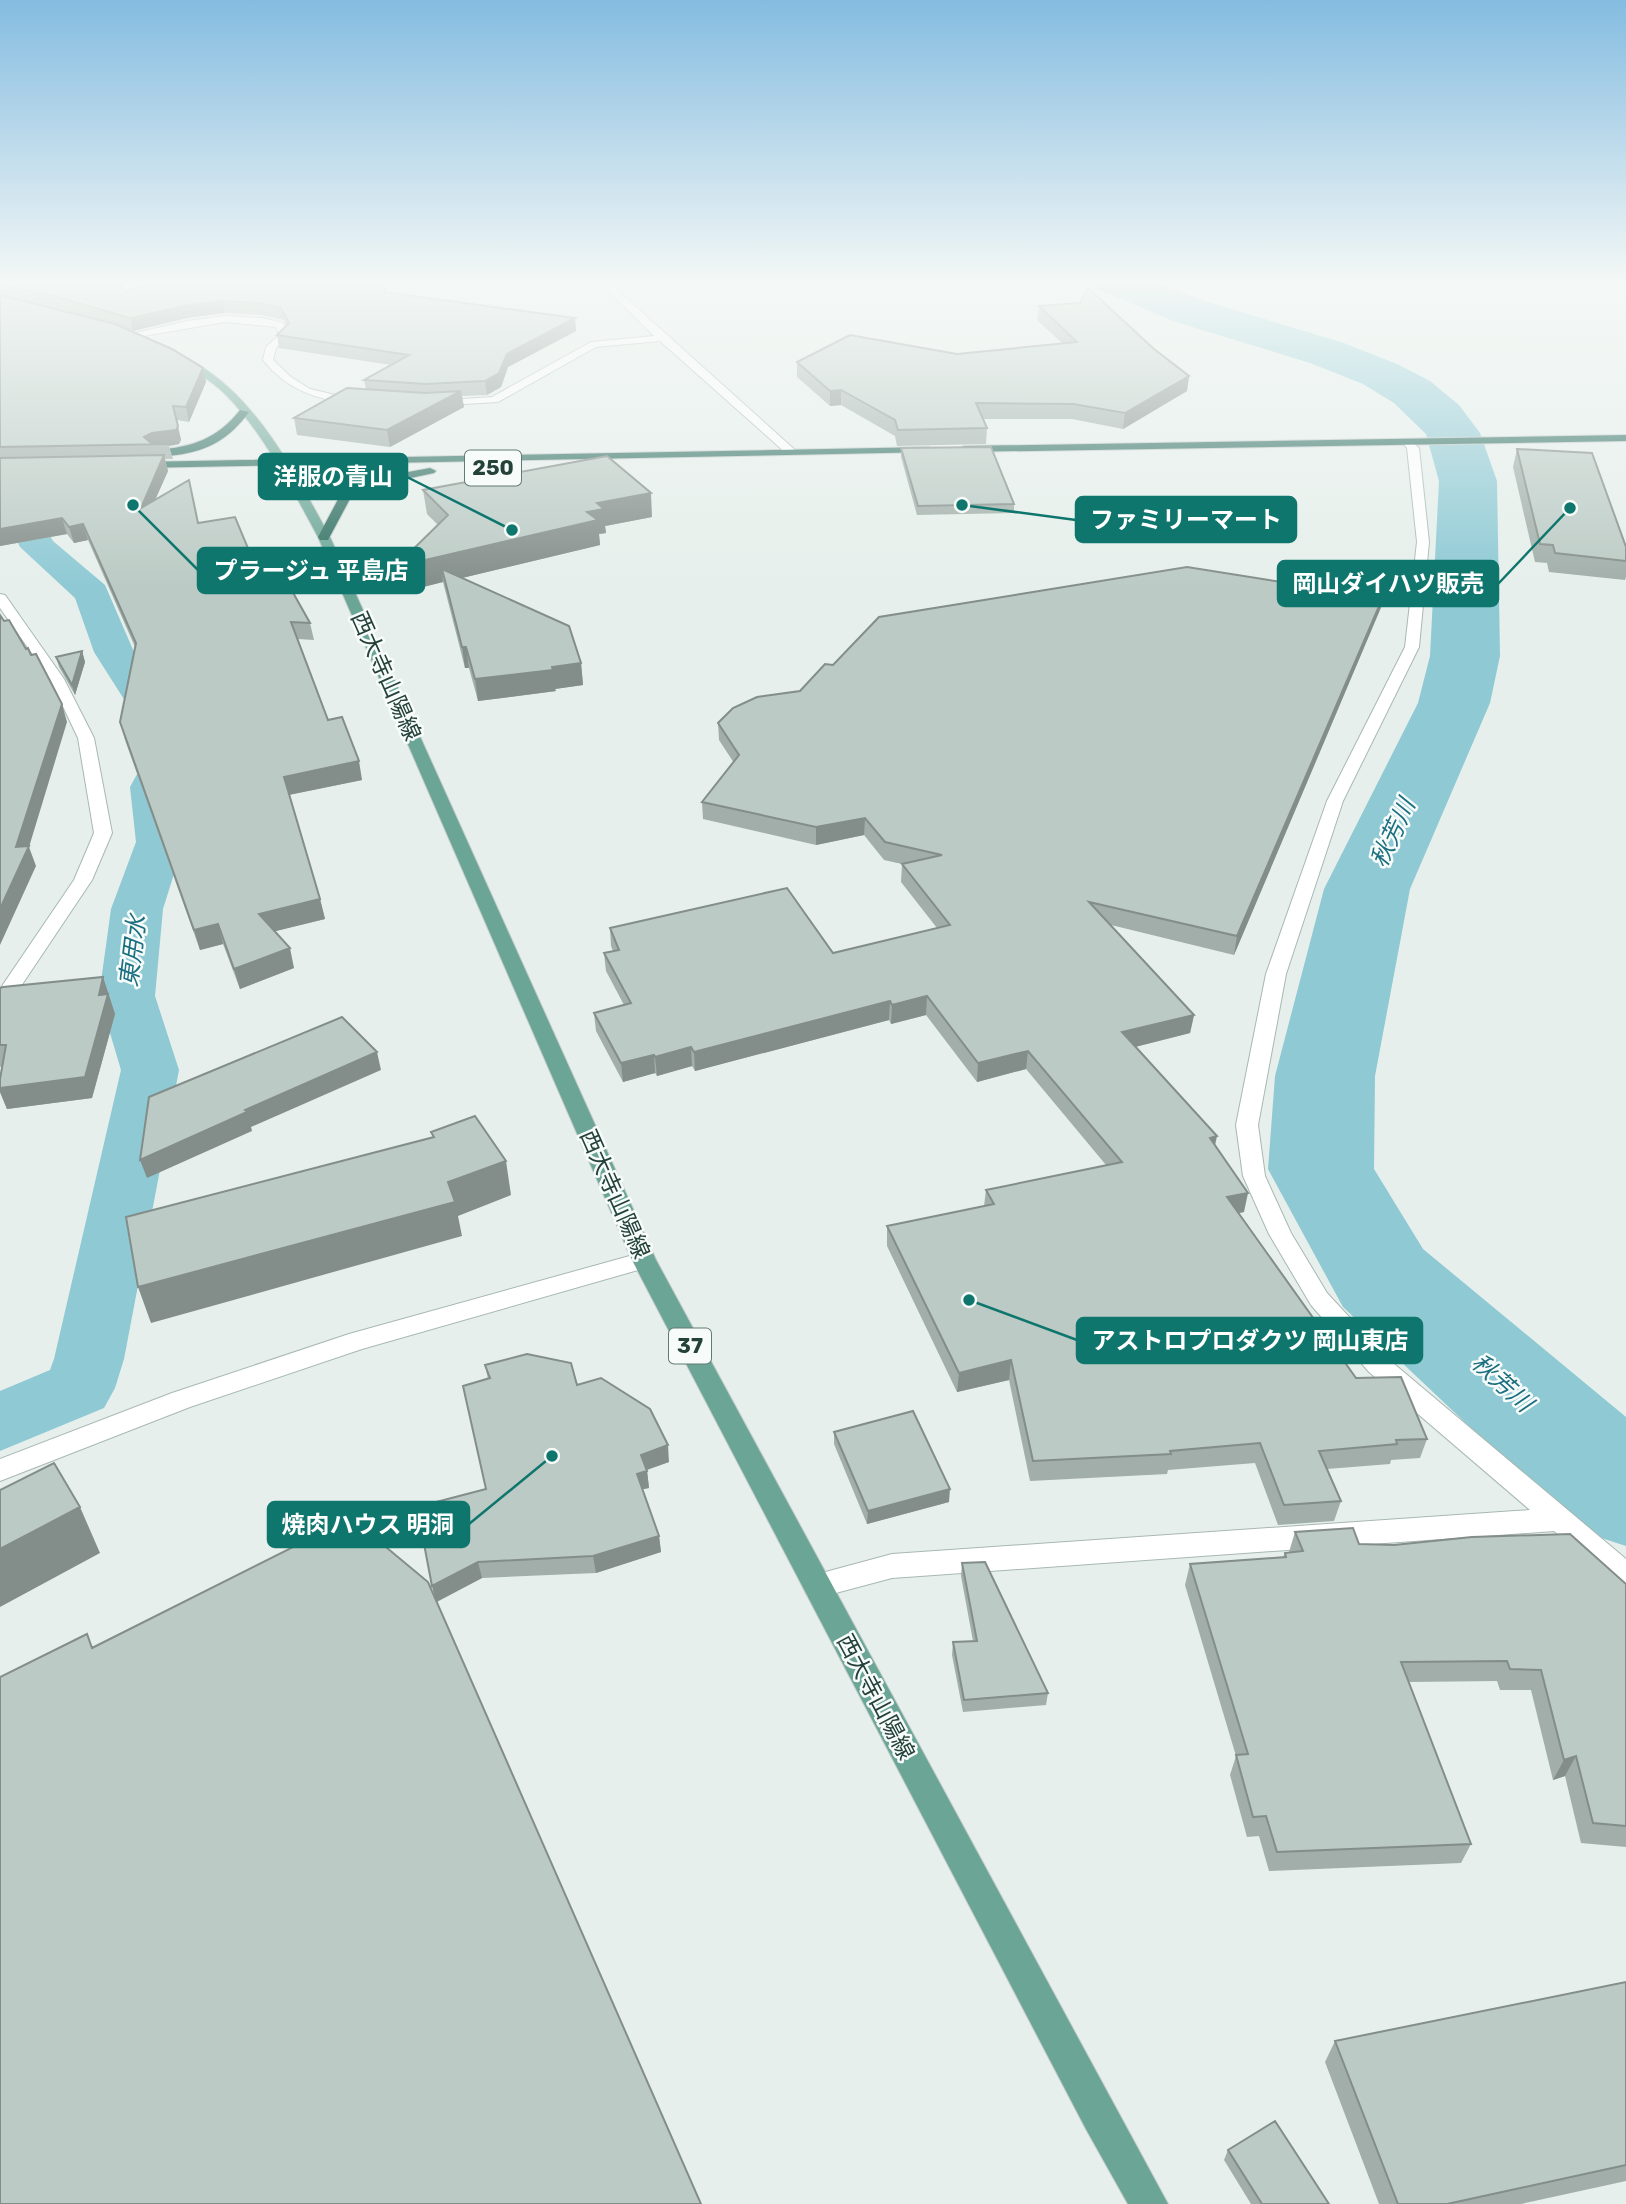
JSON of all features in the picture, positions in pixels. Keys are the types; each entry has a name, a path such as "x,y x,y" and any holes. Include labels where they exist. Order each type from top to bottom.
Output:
{"highway":[{"path":"133,453 203,446 229,433 244,412"},
{"path":"949,450 1626,438"},
{"name":"250","path":"121,466 935,450"},
{"name":"250","path":"324,537 346,495 369,483 395,476 449,470 606,465 691,454"}],"main road":[{"name":"西大寺山陽線","path":"218,383 231,394 283,463 324,537 644,1260 1098,2116 1149,2204"}],"street":[{"path":"291,383 318,397 367,401"},
{"path":"416,404 494,400 525,383"},
{"path":"713,383 791,452"},
{"path":"1416,442 1413,448 1423,542 1412,647 1335,801 1276,974 1247,1125 1254,1176 1280,1234 1319,1299 1378,1365 1626,1576"},
{"path":"0,598 57,678 86,738 103,833 83,880 0,1003"},
{"path":"0,1470 181,1400 358,1341 644,1260"},
{"path":"817,1586 892,1566 1562,1519"}],"building":[{"path":"0,383 197,383 186,407 173,406 178,426 176,430 152,433 144,437 151,443 169,444 0,447"},
{"path":"821,383 1177,383 1125,413 1073,404 976,403 987,428 898,430 895,420 841,390 830,391"},
{"path":"347,388 425,393 461,391 387,430 294,418"},
{"path":"991,447 1014,504 918,506 901,448"},
{"path":"1517,449 1592,453 1626,547 1626,561 1555,553 1553,545 1540,544"},
{"path":"164,455 141,508 189,480 198,523 235,517 252,558 272,555 310,623 291,622 328,720 342,717 359,761 284,777 320,899 259,914 290,948 234,969 218,924 194,930 120,722 136,643 83,524 69,527 62,518 0,529 0,458"},
{"path":"607,456 651,493 597,503 604,509 587,512 598,520 395,567 448,515 423,490"},
{"path":"1187,567 1307,586 1316,570 1352,576 1386,590 1237,936 1089,902 1194,1015 1122,1032 1217,1136 1210,1138 1248,1193 1227,1197 1356,1378 1401,1377 1427,1439 1396,1440 1397,1444 1319,1451 1341,1501 1284,1505 1260,1443 1170,1451 1171,1454 1033,1461 1011,1360 959,1373 887,1226 994,1204 986,1190 1122,1162 1028,1051 978,1063 927,996 892,1005 890,1001 694,1052 691,1047 621,1063 594,1013 631,1003 604,953 619,950 610,928 787,888 833,953 950,925 902,864 942,855 885,842 865,818 816,827 702,802 739,755 718,723 733,708 757,697 800,691 825,664 833,665 879,617"},
{"path":"442,569 569,626 581,663 552,667 553,670 475,679 466,647 462,647"},
{"path":"0,615 4,621 9,620 31,655 36,654 62,704 16,847 29,846 0,909"},
{"path":"82,651 72,685 56,657"},
{"path":"103,977 99,995 108,994 85,1077 0,1088 6,1045 0,1045 0,988"},
{"path":"342,1017 377,1052 140,1160 149,1097"},
{"path":"475,1116 506,1161 448,1182 455,1202 138,1287 126,1217 434,1137 431,1132"},
{"path":"527,1354 571,1363 577,1385 601,1378 650,1409 668,1445 641,1455 647,1471 637,1474 659,1536 593,1556 478,1562 432,1586 417,1507 486,1489 463,1386 490,1378 485,1365"},
{"path":"913,1411 950,1489 868,1511 834,1432"},
{"path":"54,1463 80,1507 0,1549 0,1490"},
{"path":"351,1518 428,1582 701,2204 0,2204 0,1677 87,1634 92,1648"},
{"path":"1353,1528 1359,1544 1394,1545 1472,1537 1570,1534 1626,1584 1626,1826 1593,1823 1576,1756 1564,1760 1541,1670 1510,1669 1507,1661 1401,1662 1471,1844 1277,1852 1266,1816 1253,1817 1236,1755 1248,1754 1190,1564 1286,1557 1285,1553 1303,1551 1295,1532"},
{"path":"985,1562 1048,1693 964,1700 953,1642 977,1641 962,1563"},
{"path":"1626,1982 1626,2165 1447,2204 1398,2204 1335,2041"},
{"path":"1275,2121 1329,2204 1262,2204 1228,2150"}],"waterway":[{"name":"秋芳川","path":"1396,383 1412,392 1440,416 1453,433 1468,481 1465,656 1454,703 1367,889 1325,1076 1321,1169 1383,1278 1626,1493"},
{"name":"東用水","path":"0,486 20,509 38,547 92,593 114,652 175,745 153,787 160,842 137,909 127,996 150,1070 89,1359 79,1388 0,1422"}],"place":[{"name":"プラージュ 平島店","path":"133,505"},
{"name":"ファミリーマート","path":"962,505"},
{"name":"岡山ダイハツ販売","path":"1570,508"},
{"name":"洋服の青山","path":"512,530"},
{"name":"アストロプロダクツ 岡山東店","path":"969,1300"},
{"name":"焼肉ハウス 明洞","path":"552,1456"}]}
